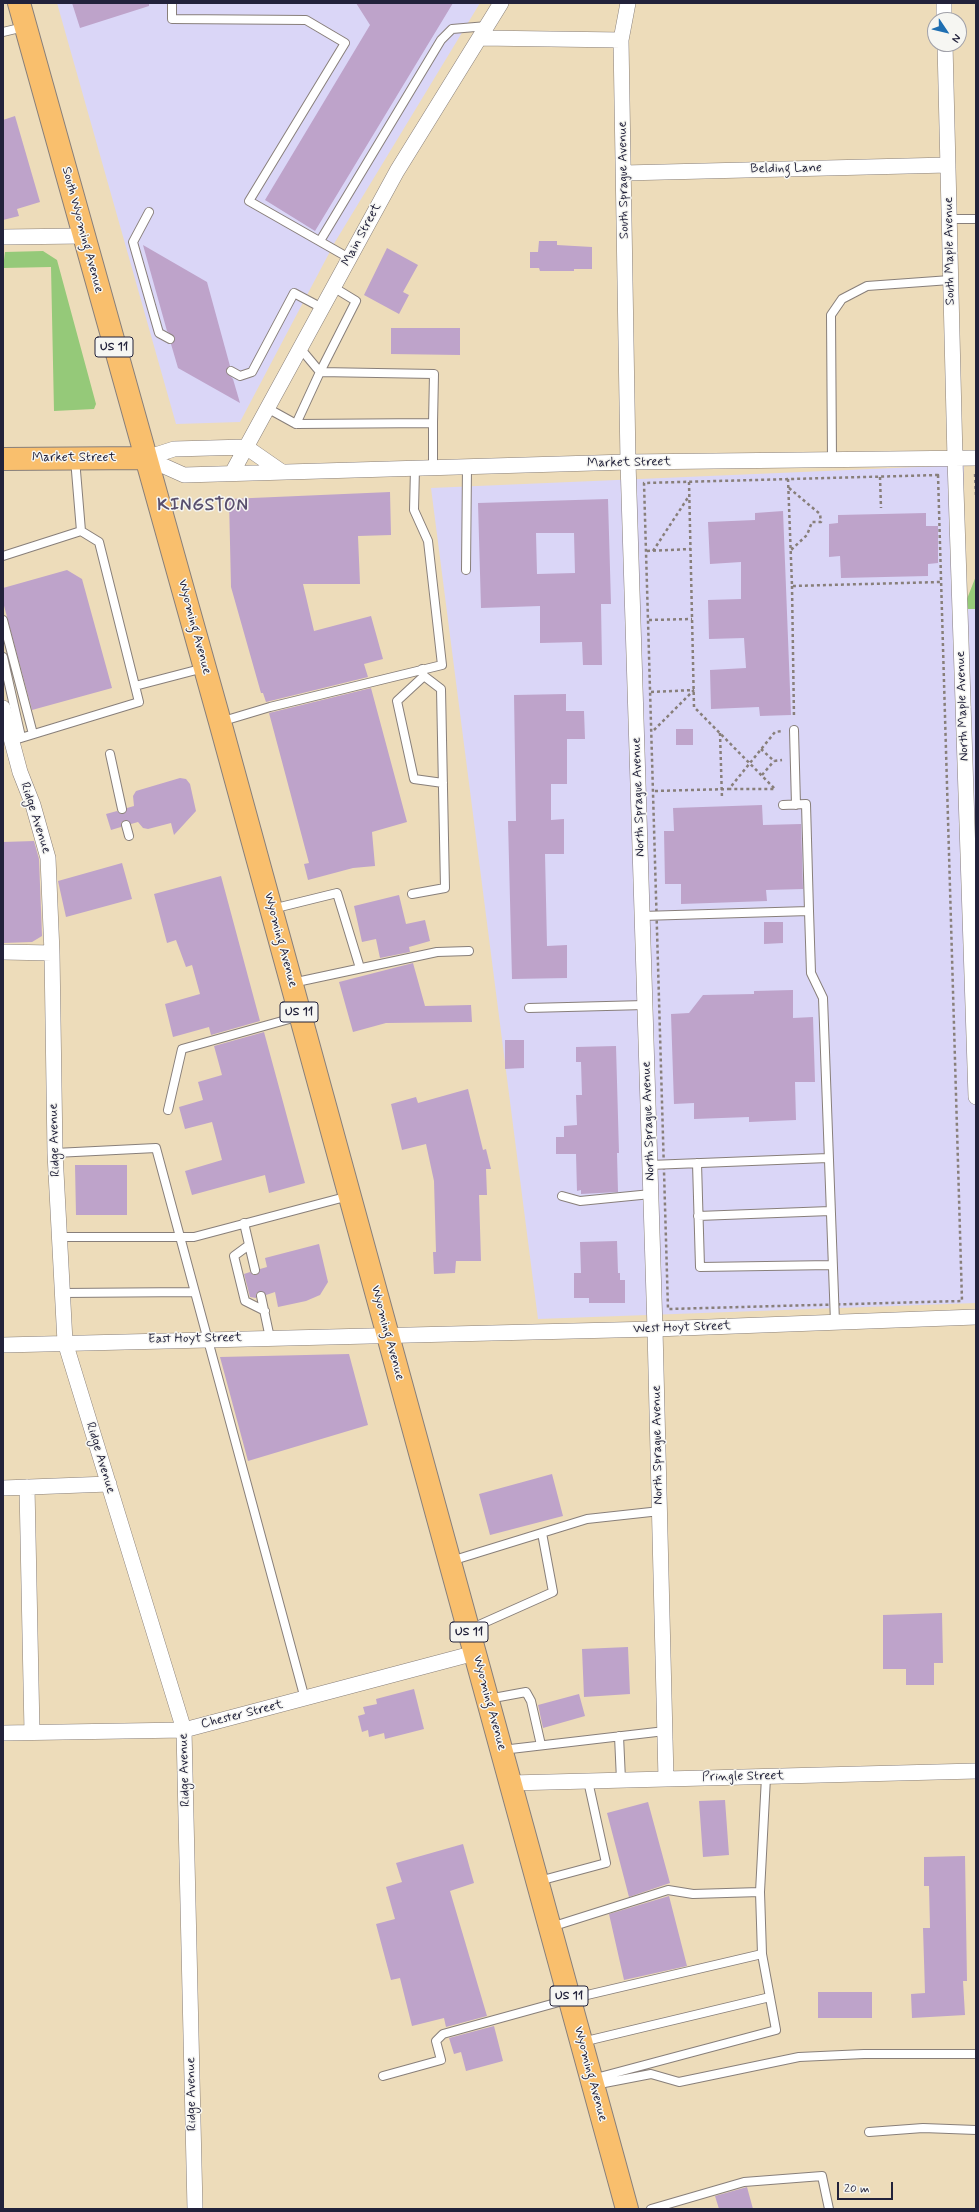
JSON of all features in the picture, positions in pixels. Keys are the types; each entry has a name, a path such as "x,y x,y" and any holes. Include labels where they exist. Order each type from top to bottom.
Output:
{"main road":[{"name":"South Wyoming Avenue","path":"19,3 146,458"},
{"name":"Market Street","path":"3,458 146,458"},
{"name":"Wyoming Avenue","path":"146,458 292,983 627,2209"}],"street":[{"name":"Main Street","path":"232,473 397,171 501,3"},
{"path":"483,32 621,40 628,3"},
{"name":"South Sprague Avenue","path":"621,40 628,462"},
{"name":"South Maple Avenue","path":"945,52 954,459"},
{"name":"Belding Lane","path":"624,173 948,165"},
{"path":"3,237 83,236"},
{"path":"246,447 282,472"},
{"name":"Market Street","path":"146,458 174,449 246,447"},
{"name":"Market Street","path":"146,458 184,475 628,462 976,458"},
{"name":"North Maple Avenue","path":"954,459 976,1097"},
{"name":"North Sprague Avenue","path":"628,462 655,1329 666,1779"},
{"name":"Ridge Avenue","path":"3,708 16,739 20,772 33,805 48,858 52,953 55,1153 65,1342 184,1730 195,2209"},
{"path":"3,952 52,953"},
{"name":"West Hoyt Street","path":"388,1335 655,1329 976,1316"},
{"name":"East Hoyt Street","path":"3,1345 65,1342 388,1335"},
{"path":"3,1488 108,1484"},
{"path":"27,1487 32,1732"},
{"name":"Chester Street","path":"3,1733 184,1730 475,1653"},
{"name":"Pringle Street","path":"511,1783 976,1771"}],"lane":[{"path":"172,3 172,20 306,20 345,43 249,201 349,258"},
{"path":"3,32 25,27"},
{"path":"320,241 441,40 452,29 483,32"},
{"path":"149,212 133,242 159,333 170,339"},
{"path":"949,219 976,219"},
{"path":"832,460 831,315 842,299 867,286 950,280"},
{"path":"296,424 320,372 356,301 333,288"},
{"path":"231,371 240,376 252,372 294,293 322,308"},
{"path":"300,348 320,372 434,374 433,468"},
{"path":"267,408 296,424 433,423"},
{"path":"75,458 81,531"},
{"path":"466,570 467,467"},
{"path":"220,722 270,707 423,672 442,665 428,541 414,510 415,468"},
{"path":"3,556 81,531 99,542 139,702 16,739 3,657"},
{"path":"3,620 33,734"},
{"path":"135,686 205,668"},
{"path":"412,894 445,888 441,689 423,672"},
{"path":"423,672 397,701 414,780 443,783"},
{"path":"794,730 796,805"},
{"path":"110,754 122,809"},
{"path":"783,805 806,804 811,973 823,998 835,1322"},
{"path":"126,825 129,836"},
{"path":"271,909 337,893 360,968"},
{"path":"642,916 809,911"},
{"path":"292,983 437,952 469,951"},
{"path":"529,1008 645,1005"},
{"path":"168,1110 182,1049 300,1016"},
{"path":"55,1153 156,1148 206,1339 305,1699"},
{"path":"650,1165 828,1158"},
{"path":"697,1163 700,1267 832,1265"},
{"path":"562,1196 580,1200 651,1194"},
{"path":"59,1237 194,1237 350,1195"},
{"path":"698,1216 830,1211"},
{"path":"244,1224 255,1270"},
{"path":"249,1245 234,1256 245,1301 264,1311"},
{"path":"62,1293 194,1292"},
{"path":"261,1296 270,1338"},
{"path":"450,1561 587,1519 660,1511"},
{"path":"469,1629 553,1592 542,1533"},
{"path":"488,1699 526,1692 531,1701 541,1745"},
{"path":"502,1750 665,1731"},
{"path":"619,1736 621,1780"},
{"path":"593,2082 776,2030 762,1954 760,1892 766,1777"},
{"path":"538,1882 606,1863 588,1781"},
{"path":"550,1927 668,1890 693,1894 760,1892"},
{"path":"383,2076 441,2060 436,2041 443,2034 570,1999 762,1954"},
{"path":"582,2042 770,1997"},
{"path":"593,2082 651,2074 680,2082 799,2057 864,2054 976,2054"},
{"path":"869,2132 923,2128 976,2130"},
{"path":"651,2209 744,2182 822,2176 829,2209"}],"path":[{"path":"975,474 976,496"},
{"path":"880,477 881,508"},
{"path":"729,789 775,732 794,730 792,586 788,479"},
{"path":"653,791 775,789 694,707 689,482"},
{"path":"788,488 820,514 821,522 812,522 807,535 791,550"},
{"path":"653,551 690,495"},
{"path":"647,551 691,549"},
{"path":"792,586 941,582"},
{"path":"648,620 692,619"},
{"path":"650,692 694,690"},
{"path":"652,733 694,690"},
{"path":"720,732 722,799"},
{"path":"761,749 774,761 795,760"},
{"path":"762,775 774,761"}],"shaded area":[{"path":"57,3 480,3 335,242 240,422 176,424"},
{"path":"964,465 963,609 976,609 976,1303 538,1319 431,488"}],"green space":[{"path":"43,251 57,260 96,404 94,409 54,411 51,267 3,268 5,252"},
{"path":"976,576 976,609 963,609"}],"building":[{"path":"72,3 149,3 149,6 80,28"},
{"path":"356,3 453,3 315,231 265,200 370,25"},
{"path":"15,116 40,202 17,209 19,216 3,220 3,120"},
{"path":"539,241 557,241 557,245 592,247 592,269 574,269 574,271 540,271 539,268 530,268 530,252 538,252"},
{"path":"143,245 207,282 230,366 226,371 233,379 240,403 178,368 171,344 175,338 167,331"},
{"path":"387,248 418,265 403,292 409,295 399,314 364,295"},
{"path":"391,328 460,328 460,355 391,354"},
{"path":"390,492 391,535 358,536 360,584 303,584 314,631 371,616 383,659 364,664 368,677 266,702 263,693 261,693 231,587 229,499"},
{"path":"608,499 611,604 601,604 602,665 583,665 582,642 540,643 540,606 481,608 478,503","holes":["536,533 574,533 575,573 537,574"]},
{"path":"783,511 791,715 760,716 759,707 711,709 710,670 746,668 744,638 709,639 708,600 741,599 741,562 710,564 708,522 755,520 755,513"},
{"path":"926,513 926,526 938,526 938,563 928,564 928,576 841,578 840,556 829,557 829,524 838,523 838,515"},
{"path":"67,570 82,579 112,688 32,710 3,602 3,588"},
{"path":"371,688 407,822 372,832 375,866 353,868 308,880 304,864 309,863 269,713"},
{"path":"566,694 566,711 584,711 585,739 567,739 567,784 551,784 551,820 564,819 564,854 545,854 547,946 567,945 567,978 512,979 508,821 516,821 514,695"},
{"path":"676,729 693,729 693,745 676,745"},
{"path":"180,778 186,779 190,784 196,811 174,835 171,823 148,829 143,828 138,822 131,824 125,820 121,823 121,827 111,830 106,814 117,811 121,814 125,813 127,808 134,806 133,796 136,791"},
{"path":"762,805 763,825 801,824 803,889 766,890 767,901 681,904 681,884 665,884 664,831 674,831 673,808"},
{"path":"34,841 39,859 42,936 32,942 3,943 3,842"},
{"path":"122,863 132,899 66,917 58,881"},
{"path":"221,876 260,1021 211,1035 209,1027 173,1037 165,1004 200,994 192,965 186,967 176,940 167,943 154,894"},
{"path":"399,895 406,924 425,920 430,941 409,947 410,952 380,958 376,939 362,942 354,906"},
{"path":"764,922 783,922 783,943 764,944"},
{"path":"413,963 425,1006 471,1005 472,1022 386,1023 353,1032 339,982"},
{"path":"793,990 793,1018 813,1017 815,1082 795,1082 796,1120 749,1122 749,1117 694,1119 694,1103 674,1104 671,1014 689,1013 703,995 754,994 754,991"},
{"path":"264,1032 305,1183 269,1193 265,1175 192,1195 185,1171 222,1160 212,1122 185,1129 179,1107 203,1100 198,1082 222,1075 214,1046"},
{"path":"505,1040 524,1040 524,1068 505,1069"},
{"path":"616,1046 619,1153 617,1153 618,1192 581,1194 581,1190 577,1191 576,1154 556,1154 556,1137 564,1137 564,1126 577,1125 576,1095 582,1095 581,1062 576,1062 576,1047"},
{"path":"468,1089 483,1150 486,1149 491,1169 486,1169 487,1195 479,1195 481,1261 456,1261 455,1273 434,1274 433,1252 436,1252 434,1181 426,1144 402,1150 391,1104 416,1097 418,1103"},
{"path":"75,1165 127,1165 127,1215 76,1215"},
{"path":"617,1241 618,1273 620,1273 620,1280 625,1280 625,1303 589,1303 589,1298 574,1298 574,1273 581,1273 580,1242"},
{"path":"319,1244 328,1282 320,1295 306,1301 278,1307 275,1292 266,1295 260,1291 256,1294 256,1298 250,1297 244,1274 250,1272 254,1275 258,1274 260,1269 267,1267 265,1258"},
{"path":"349,1354 368,1425 248,1461 220,1357"},
{"path":"552,1474 563,1516 490,1535 479,1494"},
{"path":"942,1613 943,1663 934,1663 934,1685 906,1685 906,1669 883,1669 883,1615"},
{"path":"628,1647 630,1694 584,1697 582,1649"},
{"path":"414,1689 424,1729 385,1739 384,1733 369,1737 368,1730 362,1732 358,1716 365,1714 363,1707 377,1704 376,1699"},
{"path":"579,1694 585,1716 543,1728 538,1705"},
{"path":"725,1800 729,1855 703,1857 699,1801"},
{"path":"648,1802 670,1883 629,1897 607,1813"},
{"path":"463,1844 474,1883 450,1891 487,2016 446,2027 444,2018 412,2026 400,1978 391,1980 376,1924 395,1919 386,1887 402,1882 396,1863"},
{"path":"965,1856 967,1981 963,1981 965,2015 912,2018 911,1994 925,1993 923,1928 930,1928 929,1886 924,1886 924,1857"},
{"path":"669,1896 687,1966 624,1980 609,1914"},
{"path":"818,1992 872,1992 872,2018 818,2018"},
{"path":"494,2026 503,2061 466,2071 461,2052 454,2054 449,2038"},
{"path":"747,2187 753,2209 719,2209 715,2196"}],"district":[{"name":"KINGSTON","path":"203,506"}]}
